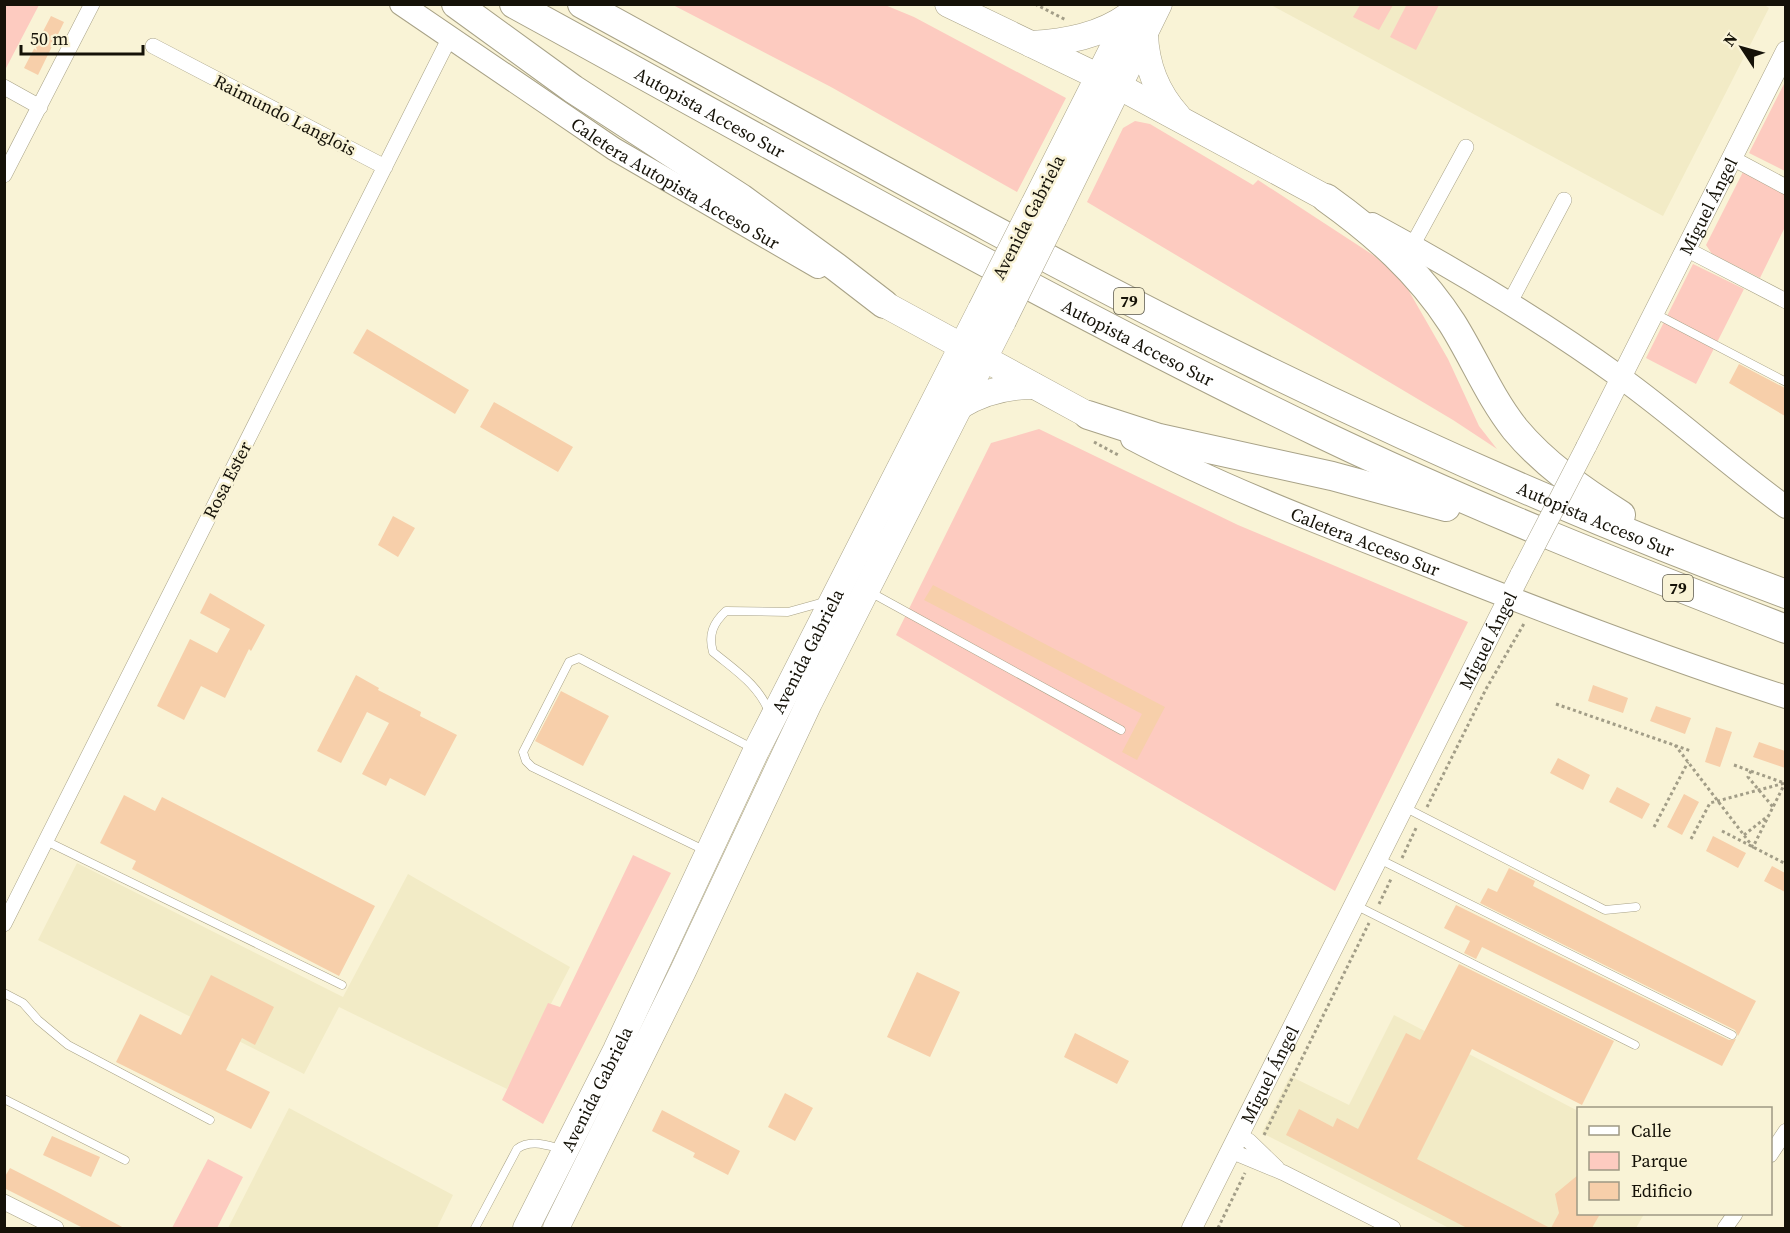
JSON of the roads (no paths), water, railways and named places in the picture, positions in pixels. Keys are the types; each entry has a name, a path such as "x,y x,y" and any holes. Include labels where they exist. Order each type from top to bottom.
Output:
{"highway":[{"path":"456,4 573,89 750,205 884,304"},
{"name":"Autopista Acceso Sur","path":"514,4 948,242 1133,340 1322,434 1404,473 1572,544 1785,629"},
{"name":"Autopista Acceso Sur","path":"582,4 967,215 1252,364 1418,442 1583,513 1785,594"},
{"path":"1326,198 1380,239 1424,284 1453,325 1498,406 1534,449 1563,475 1601,502 1655,537 1695,559"},
{"path":"1088,415 1168,441 1368,485 1572,544"}],"main road":[{"name":"Caletera Autopista Acceso Sur","path":"401,4 614,149 973,354"},
{"path":"948,4 1109,82 1326,198 1509,304 1621,378 1726,463 1785,507"},
{"name":"Avenida Gabriela","path":"526,1228 616,1050 756,751 833,598 950,398 973,354 1109,82 1136,18 1159,4"},
{"path":"1031,44 1086,36 1136,18 1159,89 1185,123"},
{"path":"914,321 932,348 950,398 971,399 1008,387 1034,387"},
{"name":"Caletera Acceso Sur","path":"973,354 1151,448 1237,489 1534,608 1648,651 1785,697"},
{"name":"Avenida Gabriela","path":"556,1228 678,982 773,777 866,590 950,398"}],"street":[{"path":"4,175 40,107 85,7"},
{"name":"Rosa Ester","path":"6,918 450,37"},
{"name":"Raimundo Langlois","path":"153,46 385,167"},
{"name":"Miguel Ángel","path":"1192,1228 1785,51"},
{"path":"4,87 40,107"},
{"path":"1412,246 1466,147"},
{"path":"1732,158 1785,187"},
{"path":"1509,304 1564,200"},
{"path":"1686,249 1785,301"},
{"path":"1772,1152 1785,1131"},
{"path":"1235,1143 1284,1173 1393,1228"},
{"path":"4,1202 56,1228"},
{"path":"1725,1228 1733,1215"}],"lane":[{"path":"1654,313 1785,382"},
{"path":"866,590 1121,730"},
{"path":"772,720 755,687 713,652 710,637 715,623 726,611 788,612 833,598"},
{"path":"708,852 532,768 523,752 569,662 579,658 756,751"},
{"path":"1404,807 1605,910 1636,908"},
{"path":"46,841 342,985"},
{"path":"1378,859 1732,1035"},
{"path":"1354,904 1635,1045"},
{"path":"4,993 23,1003 38,1020 68,1046 210,1120"},
{"path":"4,1099 125,1160"},
{"path":"475,1228 517,1149 530,1143 566,1150"}]}
